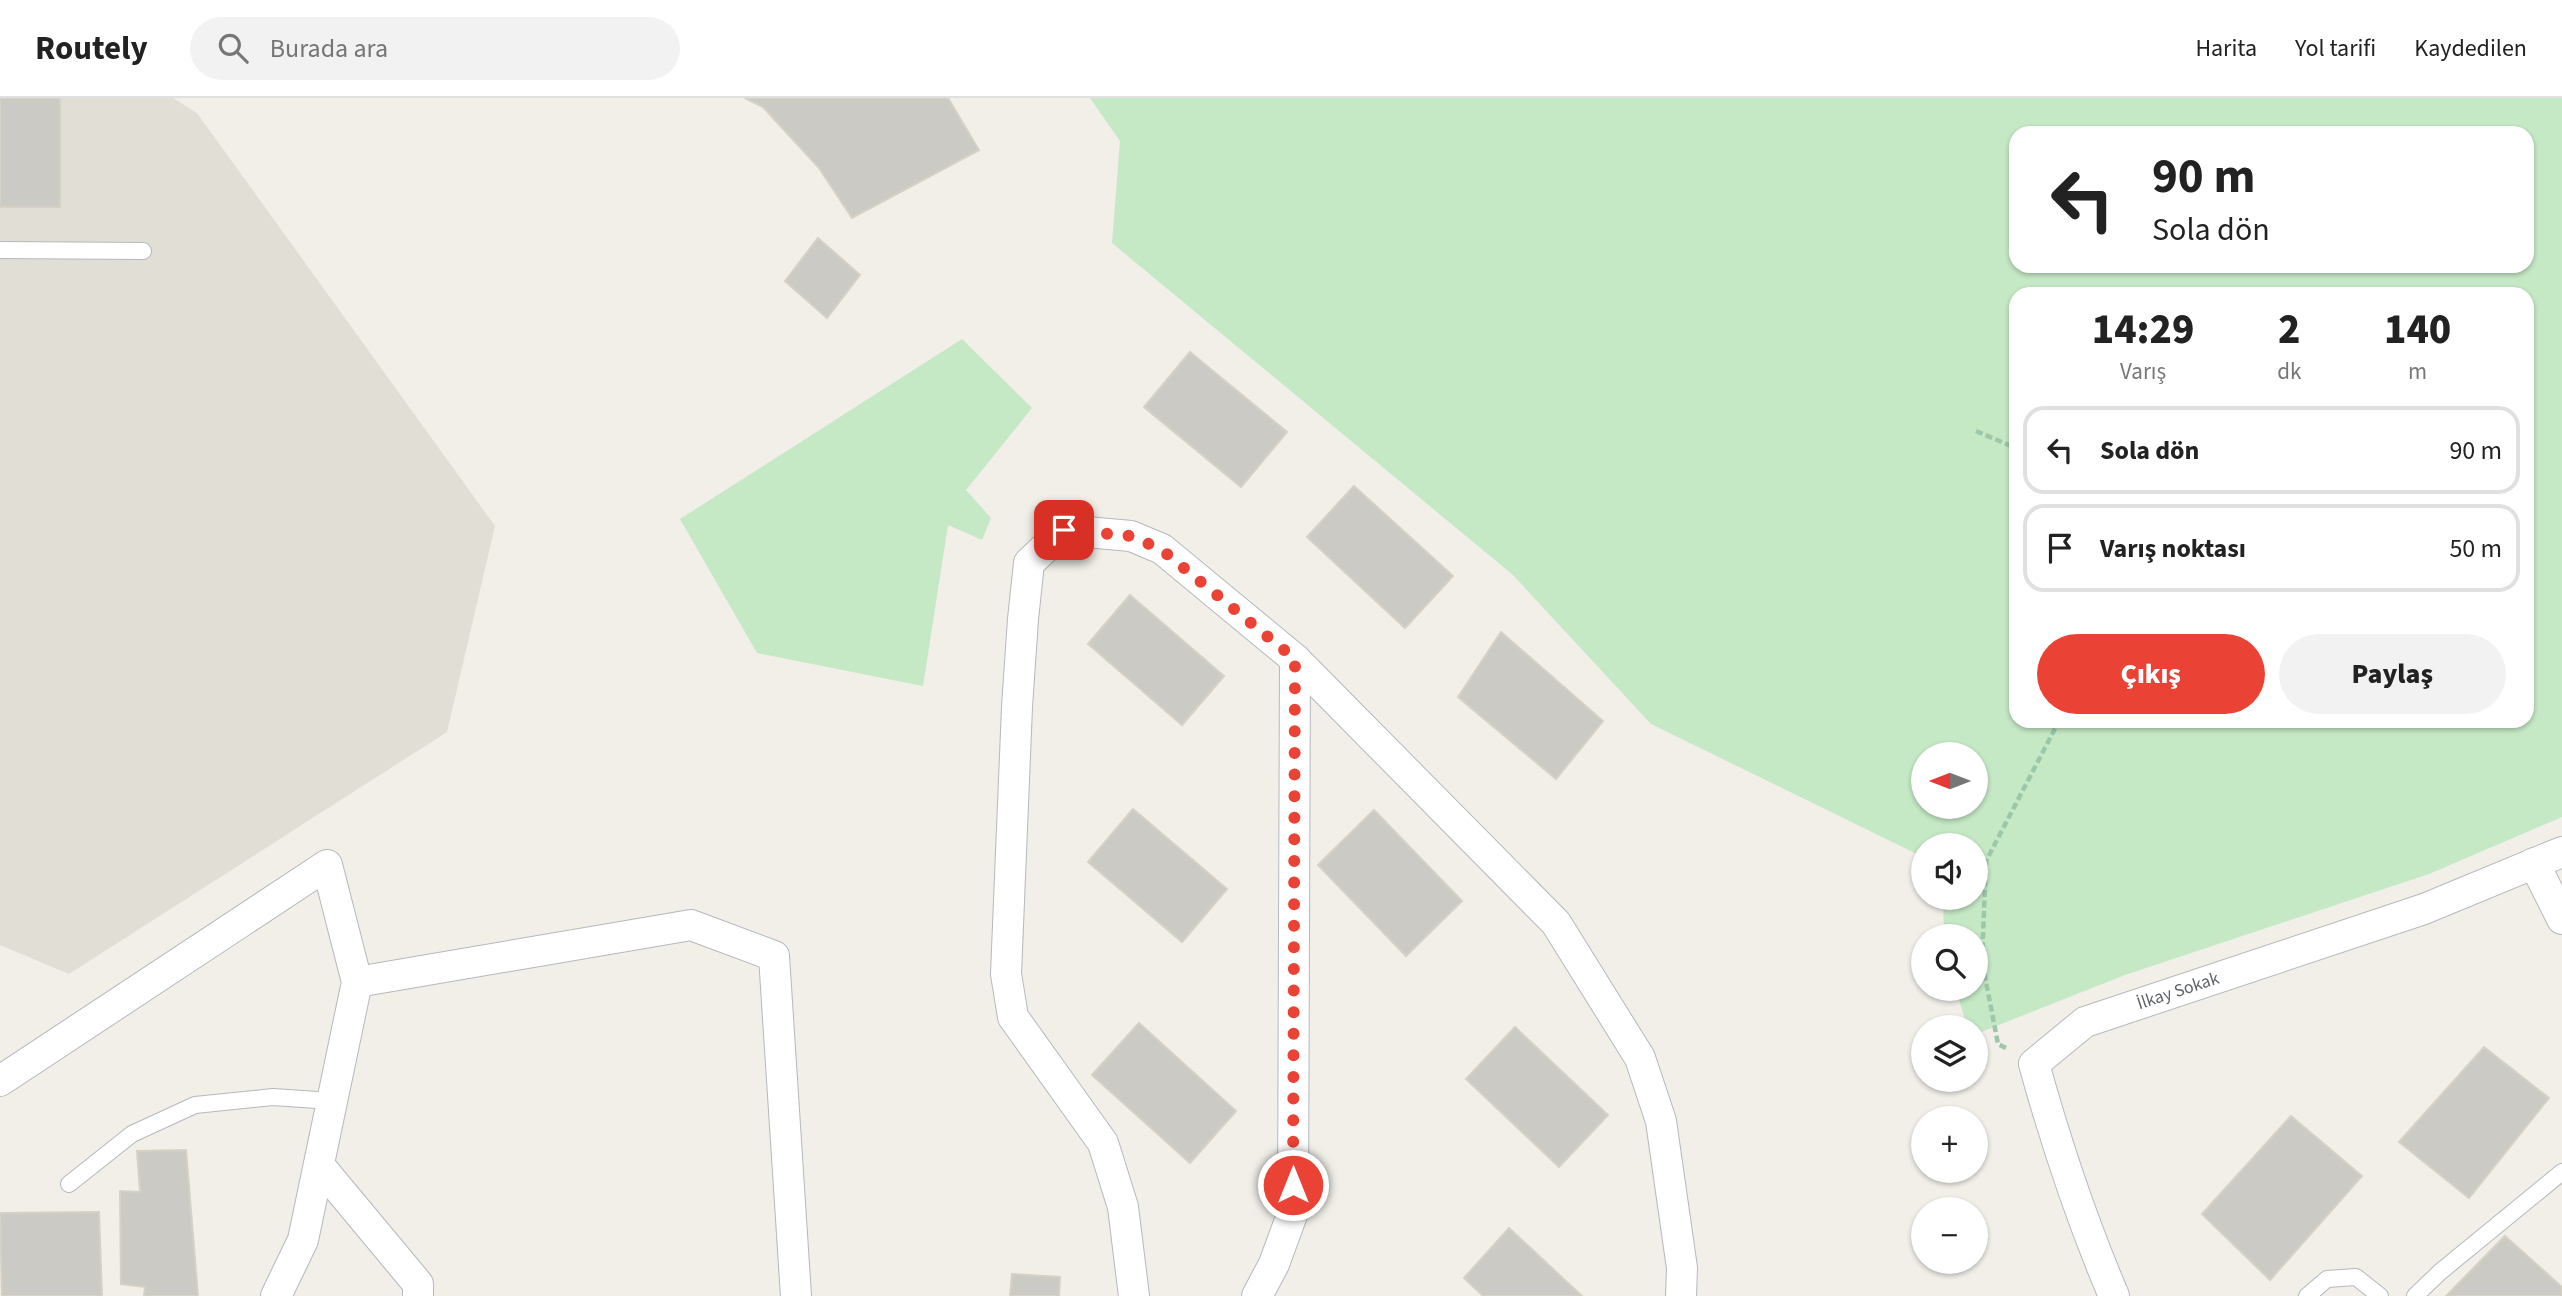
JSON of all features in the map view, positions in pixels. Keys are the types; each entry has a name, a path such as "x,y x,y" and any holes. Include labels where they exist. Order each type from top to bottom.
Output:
{"street":[{"path":"1133,1296 1123,1207 1103,1143 1013,1017 1006,974 1017,707 1029,563 1064,530 1131,536 1162,550 1295,659 1556,923 1640,1058 1661,1121 1682,1268 1681,1296"},
{"path":"1257,1296 1274,1264 1293,1212 1295,659"},
{"name":"İlkay Sokak","path":"2034,1064 2085,1022 2424,909 2562,852"},
{"path":"2534,863 2562,919"},
{"path":"0,1081 327,866 357,982 303,1240 276,1296"},
{"path":"357,982 691,925 774,956 796,1296"},
{"path":"2034,1064 2049,1119 2095,1251 2114,1296"},
{"path":"319,1165 418,1284 418,1296"}],"lane":[{"path":"0,250 143,251"},
{"path":"69,1184 132,1134 195,1105 274,1097 332,1101"},
{"path":"2415,1296 2440,1272 2562,1172"},
{"path":"2307,1296 2327,1279 2356,1277 2380,1296"}],"path":[{"path":"1976,431 2009,446"},
{"path":"2034,1064 1998,1044 1982,961 1986,861 2055,728"}],"shaded area":[{"path":"0,98 173,98 197,113 495,526 447,732 69,974 0,945"}],"green space":[{"path":"1090,98 2562,98 2562,817 2429,874 2125,975 1988,1029 1988,1015 1964,1015 1959,1001 1988,1001 1988,924 1944,924 1943,910 1988,910 1988,833 1911,833 1911,851 1651,724 1513,575 1112,243 1120,141"},
{"path":"962,339 1032,408 966,490 991,518 982,540 948,525 923,686 757,653 680,519"}],"building":[{"path":"0,98 60,98 60,207 0,207"},
{"path":"745,98 948,98 979,150 852,218 819,168 763,107"},
{"path":"818,238 860,275 827,318 785,281"},
{"path":"1190,352 1287,432 1241,487 1144,407"},
{"path":"1354,486 1453,576 1405,628 1307,537"},
{"path":"1130,595 1224,676 1182,725 1088,644"},
{"path":"1501,632 1603,721 1556,779 1458,697"},
{"path":"1133,809 1227,889 1182,942 1088,862"},
{"path":"1374,810 1462,901 1406,956 1318,865"},
{"path":"1139,1023 1236,1111 1190,1163 1092,1075"},
{"path":"1515,1027 1608,1115 1559,1167 1466,1079"},
{"path":"2484,1047 2549,1098 2469,1198 2399,1142"},
{"path":"2291,1116 2362,1176 2270,1280 2202,1214"},
{"path":"186,1150 198,1296 144,1296 145,1287 121,1284 120,1191 140,1192 137,1151"},
{"path":"99,1212 102,1296 2,1296 0,1213"},
{"path":"1509,1228 1582,1296 1483,1296 1464,1278"},
{"path":"2505,1236 2562,1287 2562,1296 2446,1296"},
{"path":"1012,1274 1060,1277 1059,1296 1010,1296"}],"route":[{"path":"1064,530 1131,536 1162,550 1295,659 1293,1185"}]}
